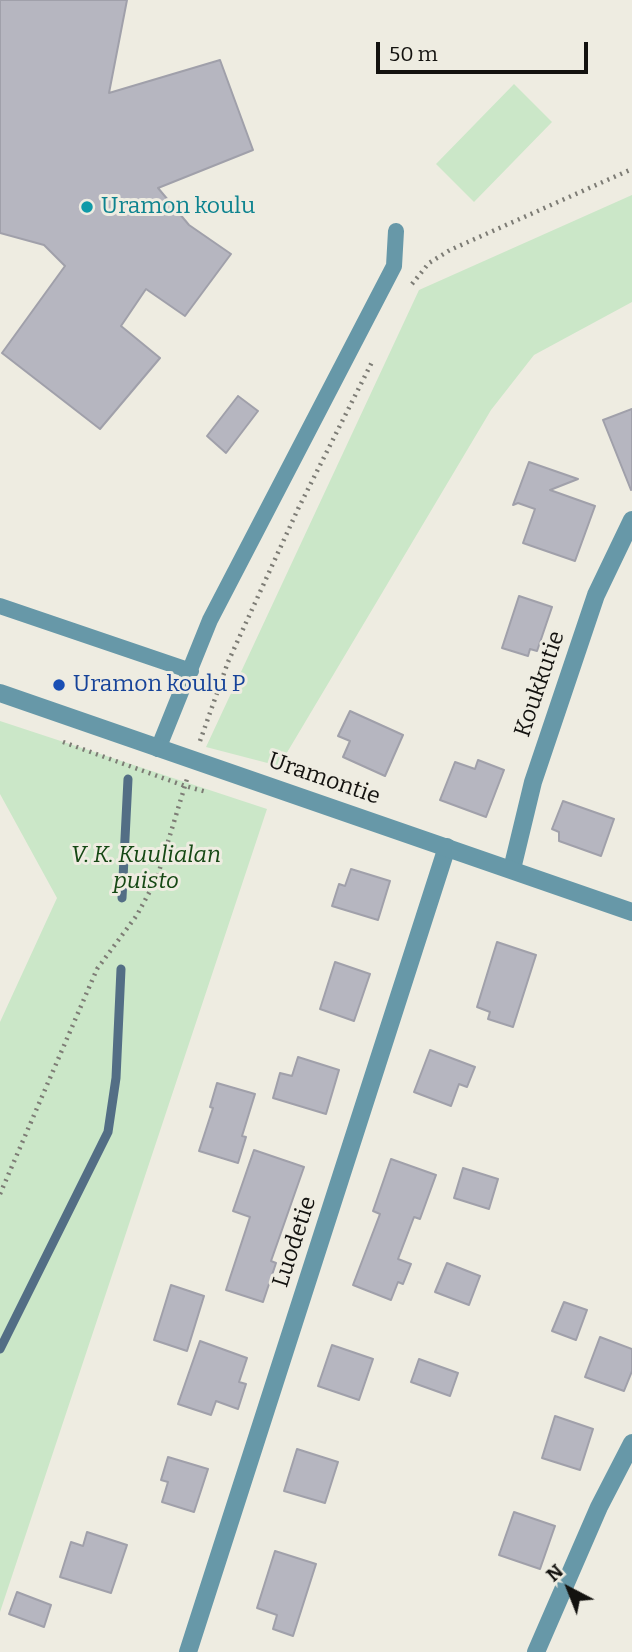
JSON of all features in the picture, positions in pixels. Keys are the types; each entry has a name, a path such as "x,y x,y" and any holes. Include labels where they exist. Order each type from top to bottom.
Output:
{"street":[{"name":"Koukkutie","path":"512,869 533,782 596,595 632,520"},
{"name":"Uramontie","path":"0,693 632,912"},
{"name":"Luodetie","path":"188,1652 447,846"},
{"path":"536,1652 600,1507 632,1443"}],"lane":[{"path":"158,749 210,620 394,266 396,231"},
{"path":"0,607 191,671"}],"path":[{"path":"410,286 429,263 450,250 632,169"},
{"path":"0,1194 97,969 137,915 156,878 228,662 298,509 379,348"}],"green space":[{"path":"514,84 552,122 474,202 436,164"},
{"path":"632,195 632,302 534,355 491,410 279,766 206,747 419,290"},
{"name":"V. K. Kuulialan puisto","path":"0,721 267,809 0,1612 0,1022 57,898 0,794"}],"building":[{"name":"Uramon koulu","path":"0,0 127,0 109,93 220,60 253,150 158,188 189,225 231,254 185,316 146,289 121,326 160,358 100,429 2,353 65,266 44,245 0,233"},
{"path":"238,396 258,411 226,453 207,436"},
{"path":"632,409 632,489 631,490 603,420"},
{"path":"529,462 578,479 550,490 595,506 575,561 523,543 535,509 518,503 513,505"},
{"path":"519,596 552,607 537,651 530,649 528,656 502,648"},
{"path":"350,711 403,735 385,776 343,757 350,741 338,736"},
{"path":"478,760 504,770 486,817 440,800 455,762 475,769"},
{"path":"563,801 614,819 601,856 559,841 559,832 552,829"},
{"path":"351,869 390,881 378,920 332,906 339,884 345,886"},
{"path":"497,942 536,955 513,1027 488,1019 490,1012 477,1007"},
{"path":"335,962 370,974 354,1021 320,1009"},
{"path":"430,1050 475,1067 467,1087 459,1084 451,1106 414,1092"},
{"path":"298,1057 339,1070 326,1114 273,1098 280,1073 292,1076"},
{"path":"217,1083 255,1094 242,1136 246,1137 238,1163 199,1151 213,1108 210,1107"},
{"path":"254,1150 304,1167 271,1261 276,1263 263,1302 226,1290 250,1217 233,1211"},
{"path":"391,1159 436,1175 420,1219 414,1217 398,1259 411,1264 403,1284 398,1282 391,1300 353,1285 380,1214 373,1211"},
{"path":"463,1168 498,1179 489,1209 454,1198"},
{"path":"447,1263 480,1276 469,1305 435,1292"},
{"path":"171,1285 204,1296 187,1351 154,1340"},
{"path":"564,1302 587,1310 576,1340 552,1331"},
{"path":"600,1337 632,1349 632,1371 624,1391 585,1377"},
{"path":"200,1341 247,1358 239,1382 246,1384 238,1409 216,1401 211,1415 178,1404"},
{"path":"332,1345 373,1359 359,1400 318,1386"},
{"path":"419,1359 458,1373 450,1396 411,1382"},
{"path":"555,1416 593,1429 580,1470 542,1458"},
{"path":"297,1449 338,1462 325,1503 284,1491"},
{"path":"168,1457 208,1469 194,1512 162,1502 168,1482 161,1480"},
{"path":"514,1512 555,1526 540,1569 499,1555"},
{"path":"87,1532 127,1545 111,1593 60,1577 71,1542 83,1546"},
{"path":"275,1551 316,1564 293,1636 273,1629 277,1615 257,1608"},
{"path":"17,1592 51,1605 44,1627 9,1614"}],"waterway":[{"path":"122,898 128,779"},
{"path":"0,1349 108,1132 116,1078 121,969"}],"place":[{"name":"Uramon koulu","path":"87,207"},
{"name":"Uramon koulu P","path":"59,685"}]}
